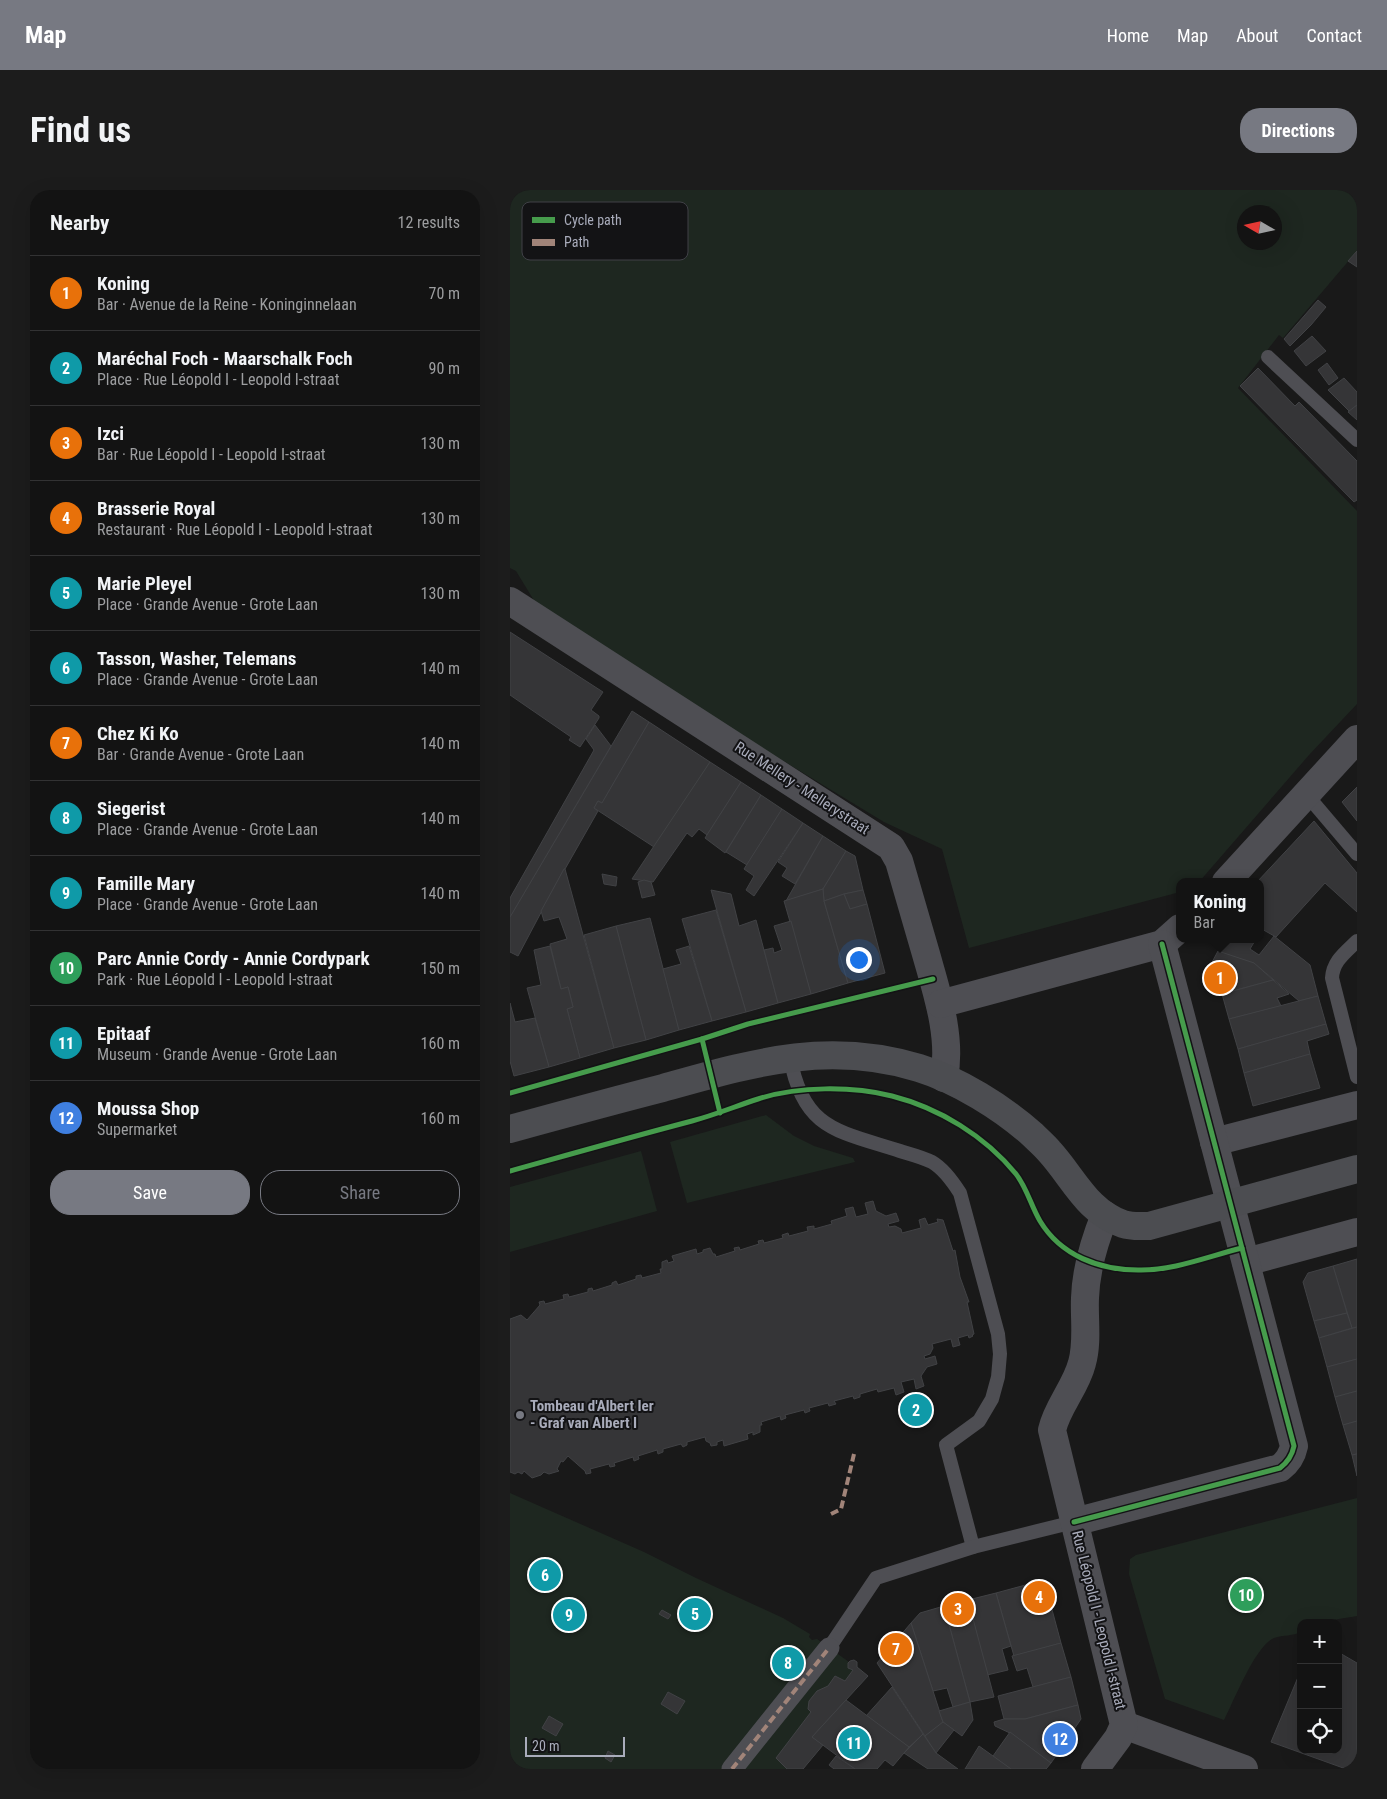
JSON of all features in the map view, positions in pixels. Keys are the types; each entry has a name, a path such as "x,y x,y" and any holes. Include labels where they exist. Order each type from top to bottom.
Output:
{"main road":[{"path":"510,1130 711,1075 790,1057 835,1054 873,1057 920,1068 980,1097 1031,1134 1050,1151 1080,1192 1096,1208 1122,1224 1133,1227 1149,1226 1357,1169"}],"street":[{"name":"Rue Mellery - Mellerystraat","path":"510,601 891,847 899,861 940,1004 947,1045 947,1064 944,1078"},
{"path":"1230,878 1357,739"},
{"path":"940,1004 1171,936 1214,1142 1294,1446 1292,1455 1287,1463 1280,1468 1074,1522"},
{"path":"1214,1142 1357,1105"},
{"name":"Rue Léopold I - Leopold I-straat","path":"1095,1769 1118,1738 1124,1725 1052,1430 1054,1419 1070,1393 1083,1361 1088,1271 1094,1243 1105,1215"},
{"path":"1246,1262 1357,1232"},
{"path":"732,1769 829,1648"},
{"path":"1124,1725 1244,1769"}],"lane":[{"path":"1268,357 1357,440"},
{"path":"1306,794 1357,854"},
{"path":"1357,941 1336,962 1332,978 1357,1077"},
{"path":"790,1057 798,1091 809,1110 823,1122 842,1133 933,1163 950,1178 960,1193 998,1334 1000,1354 998,1377 994,1392 979,1421 946,1445 972,1547"},
{"path":"829,1648 876,1578 972,1547 1074,1522"}],"shaded area":[{"path":"510,190 1357,190 1357,251 1283,338 1279,335 1238,388 1357,511 1357,704 1309,755 1202,878 1176,878 1176,893 969,948 942,849 884,822 711,717 538,607 516,571 510,568"},
{"path":"766,1115 794,1136 814,1146 853,1158 855,1162 687,1203 670,1142"},
{"path":"641,1151 657,1211 510,1252 510,1187"},
{"path":"510,1493 644,1552 783,1618 810,1634 809,1637 812,1640 817,1639 849,1662 853,1660 857,1662 857,1667 868,1676 812,1737 823,1745 803,1769 510,1769"},
{"path":"1357,1498 1357,1616 1340,1619 1297,1619 1297,1633 1274,1638 1267,1643 1252,1662 1224,1720 1165,1699 1129,1574 1130,1559 1136,1555"}],"building":[{"path":"1357,251 1357,267 1348,261"},
{"path":"1318,300 1326,307 1290,346 1284,339"},
{"path":"1312,336 1326,351 1306,366 1294,351"},
{"path":"1327,363 1338,378 1329,385 1318,370"},
{"path":"1258,368 1295,406 1299,402 1357,461 1357,500 1354,502 1240,386"},
{"path":"1344,378 1357,392 1357,405 1349,411 1328,390"},
{"path":"1357,405 1357,420 1348,412"},
{"path":"510,632 603,692 591,710 599,718 580,747 569,740 571,737 510,695"},
{"path":"632,711 649,722 602,803 598,801 594,808 598,811 564,869 518,956 510,952 510,917"},
{"path":"649,722 710,762 654,847 594,808 598,801 602,803"},
{"path":"595,725 611,746 510,917 510,898 594,750 586,739"},
{"path":"710,762 741,782 707,835 699,829 692,837 687,833 653,882 632,879"},
{"path":"741,782 761,795 725,853 705,838"},
{"path":"1357,787 1357,821 1342,802"},
{"path":"761,795 782,809 747,865 726,852"},
{"path":"782,809 803,823 754,896 746,890 754,876 744,869"},
{"path":"1314,821 1357,873 1357,912 1325,883 1276,937 1264,930 1264,878 1261,878"},
{"path":"803,823 823,836 795,884 782,876 787,868 778,862"},
{"path":"823,836 846,851 823,889 786,901"},
{"path":"846,851 855,856 863,890 824,901 823,889"},
{"path":"564,869 614,1048 580,1058 567,1009 573,1007 568,987 561,989 550,944 567,939 559,917 544,921 541,911"},
{"path":"602,874 617,877 616,886 604,884"},
{"path":"644,880 651,882 655,895 642,898 638,882"},
{"path":"823,889 824,901 848,983 811,994 784,901"},
{"path":"711,890 731,894 739,926 756,920 778,1003 746,1012"},
{"path":"863,890 867,904 850,909 844,894"},
{"path":"844,894 850,909 867,904 885,973 848,983 824,901"},
{"path":"716,910 746,1012 712,1021 682,919"},
{"path":"650,918 679,1030 646,1040 616,926"},
{"path":"791,921 811,994 778,1003 764,950 773,948 774,953 782,950 774,926"},
{"path":"616,926 646,1040 614,1048 584,935"},
{"path":"1274,936 1310,965 1318,996 1299,1001 1254,963 1219,952 1223,943 1254,943 1250,949 1259,955"},
{"path":"550,946 561,989 568,987 573,1007 567,1009 580,1058 549,1067 527,988 541,985 534,950"},
{"path":"689,946 712,1021 679,1030 663,969 681,964 676,950"},
{"path":"1218,951 1254,963 1273,980 1218,995 1210,966"},
{"path":"1273,980 1289,994 1277,998 1281,1006 1229,1019 1222,994"},
{"path":"1318,996 1326,1024 1238,1049 1229,1019"},
{"path":"510,1003 515,1022 535,1018 549,1067 514,1076 510,1061"},
{"path":"1326,1024 1329,1034 1307,1041 1310,1054 1244,1073 1238,1049"},
{"path":"1310,1054 1320,1088 1253,1106 1244,1073"},
{"path":"873,1201 876,1211 886,1216 896,1213 899,1221 888,1224 889,1227 895,1226 901,1229 902,1233 921,1228 919,1220 925,1218 928,1225 938,1222 937,1219 943,1220 953,1251 955,1250 960,1277 969,1302 967,1302 974,1334 969,1338 968,1335 958,1338 960,1345 953,1347 951,1339 932,1344 933,1348 930,1354 924,1356 925,1359 935,1356 937,1364 927,1367 921,1376 924,1386 916,1389 914,1379 901,1382 904,1392 896,1395 894,1388 878,1392 877,1389 860,1394 860,1397 854,1399 853,1396 834,1401 836,1404 829,1406 828,1403 809,1408 810,1411 805,1413 804,1410 785,1415 786,1418 781,1420 780,1416 761,1422 760,1432 753,1435 753,1432 747,1434 748,1439 724,1446 723,1440 717,1442 717,1445 711,1446 705,1437 687,1442 687,1445 683,1447 681,1444 663,1449 663,1452 658,1454 657,1450 638,1456 639,1459 634,1461 633,1457 614,1463 615,1466 610,1467 609,1464 590,1469 591,1473 586,1474 568,1456 563,1462 561,1461 557,1469 559,1471 549,1474 544,1472 532,1478 524,1471 522,1474 510,1472 510,1319 521,1315 527,1320 540,1305 539,1302 544,1301 545,1304 564,1299 563,1295 568,1294 569,1297 588,1292 588,1289 592,1288 593,1291 612,1285 616,1281 618,1285 636,1279 636,1276 641,1275 642,1278 661,1273 662,1262 667,1260 668,1263 674,1261 672,1256 696,1249 697,1254 710,1248 716,1257 735,1251 734,1248 739,1247 740,1250 759,1244 758,1241 763,1240 764,1243 783,1238 782,1235 788,1233 789,1236 808,1231 807,1227 814,1226 814,1229 832,1224 831,1221 847,1216 845,1209 853,1207 856,1217 868,1214 865,1203"},
{"path":"1357,1259 1357,1327 1352,1328 1333,1266"},
{"path":"1333,1266 1347,1313 1314,1321 1303,1282 1308,1273"},
{"path":"1347,1313 1352,1328 1319,1338 1314,1321"},
{"path":"1357,1327 1357,1359 1327,1367 1319,1338"},
{"path":"1357,1359 1357,1391 1335,1397 1327,1367"},
{"path":"1357,1391 1357,1421 1343,1425 1335,1397"},
{"path":"1357,1421 1357,1454 1352,1455 1343,1425"},
{"path":"1357,1454 1357,1476 1352,1455"},
{"path":"541,1564 556,1571 549,1586 535,1579"},
{"path":"1044,1580 1061,1643 1014,1656 996,1593"},
{"path":"996,1593 1011,1646 1002,1649 1008,1670 987,1675 968,1600"},
{"path":"968,1600 994,1697 970,1702 944,1606"},
{"path":"944,1606 970,1702 953,1707 947,1688 933,1691 911,1623 920,1613"},
{"path":"570,1608 575,1611 569,1622 563,1619"},
{"path":"694,1609 699,1612 697,1619 690,1616"},
{"path":"662,1610 671,1615 668,1619 659,1614"},
{"path":"911,1623 943,1722 925,1736 877,1663"},
{"path":"1061,1643 1071,1677 1033,1687 1027,1668 1017,1671 1012,1656"},
{"path":"1342,1654 1357,1663 1357,1764 1353,1769 1346,1769 1304,1754 1342,1754"},
{"path":"786,1656 795,1661 790,1670 781,1664"},
{"path":"854,1660 857,1662 857,1667 868,1676 812,1737 823,1745 803,1769 787,1769 776,1758 811,1712 808,1709 809,1701 817,1691 828,1686 835,1676 845,1681 853,1670 848,1668 848,1663"},
{"path":"1071,1677 1078,1705 1025,1719 1004,1719 998,1696"},
{"path":"1297,1680 1297,1751 1271,1742"},
{"path":"892,1687 923,1734 909,1747 866,1716"},
{"path":"668,1692 685,1701 677,1714 661,1704"},
{"path":"846,1700 909,1747 893,1766 885,1760 877,1769 855,1769 812,1737"},
{"path":"970,1702 973,1720 962,1736 943,1722 939,1711"},
{"path":"1078,1705 1081,1719 1051,1763 1012,1734 995,1726 994,1722 1004,1719 1025,1719"},
{"path":"549,1716 563,1724 556,1736 542,1728"},
{"path":"943,1722 954,1730 936,1753 925,1736"},
{"path":"1010,1732 1051,1763 1046,1769 1011,1769 993,1756"},
{"path":"923,1734 936,1753 958,1769 928,1769 904,1753"},
{"path":"979,1746 993,1756 1011,1769 965,1769"},
{"path":"608,1751 615,1755 611,1762 605,1758"},
{"path":"836,1756 855,1769 834,1769 829,1765"}],"marked path":[{"path":"831,1514 841,1509 854,1454"},
{"path":"732,1769 829,1648"}],"cycle path":[{"path":"1074,1522 1280,1468 1289,1458 1294,1446 1162,944"},
{"path":"720,1113 702,1039 748,1024 933,979"},
{"path":"510,1093 702,1039"},
{"path":"510,1171 701,1119 774,1095 807,1090 860,1090 910,1101 944,1116 976,1136 1004,1160 1016,1174 1040,1221 1049,1233 1070,1252 1083,1259 1110,1267 1151,1270 1178,1266 1242,1248"}],"place":[{"name":"Koning","path":"1220,978"},
{"name":"Maréchal Foch - Maarschalk Foch","path":"916,1410"},
{"name":"Tombeau d'Albert Ier - Graf van Albert I","path":"520,1415"},
{"name":"Tasson, Washer, Telemans","path":"545,1575"},
{"name":"Parc Annie Cordy - Annie Cordypark","path":"1246,1595"},
{"name":"Brasserie Royal","path":"1039,1597"},
{"name":"Izci","path":"958,1609"},
{"name":"Marie Pleyel","path":"695,1614"},
{"name":"Famille Mary","path":"569,1615"},
{"name":"Chez Ki Ko","path":"896,1649"},
{"name":"Siegerist","path":"788,1663"},
{"name":"Moussa Shop","path":"1060,1739"},
{"name":"Epitaaf","path":"854,1743"}]}
